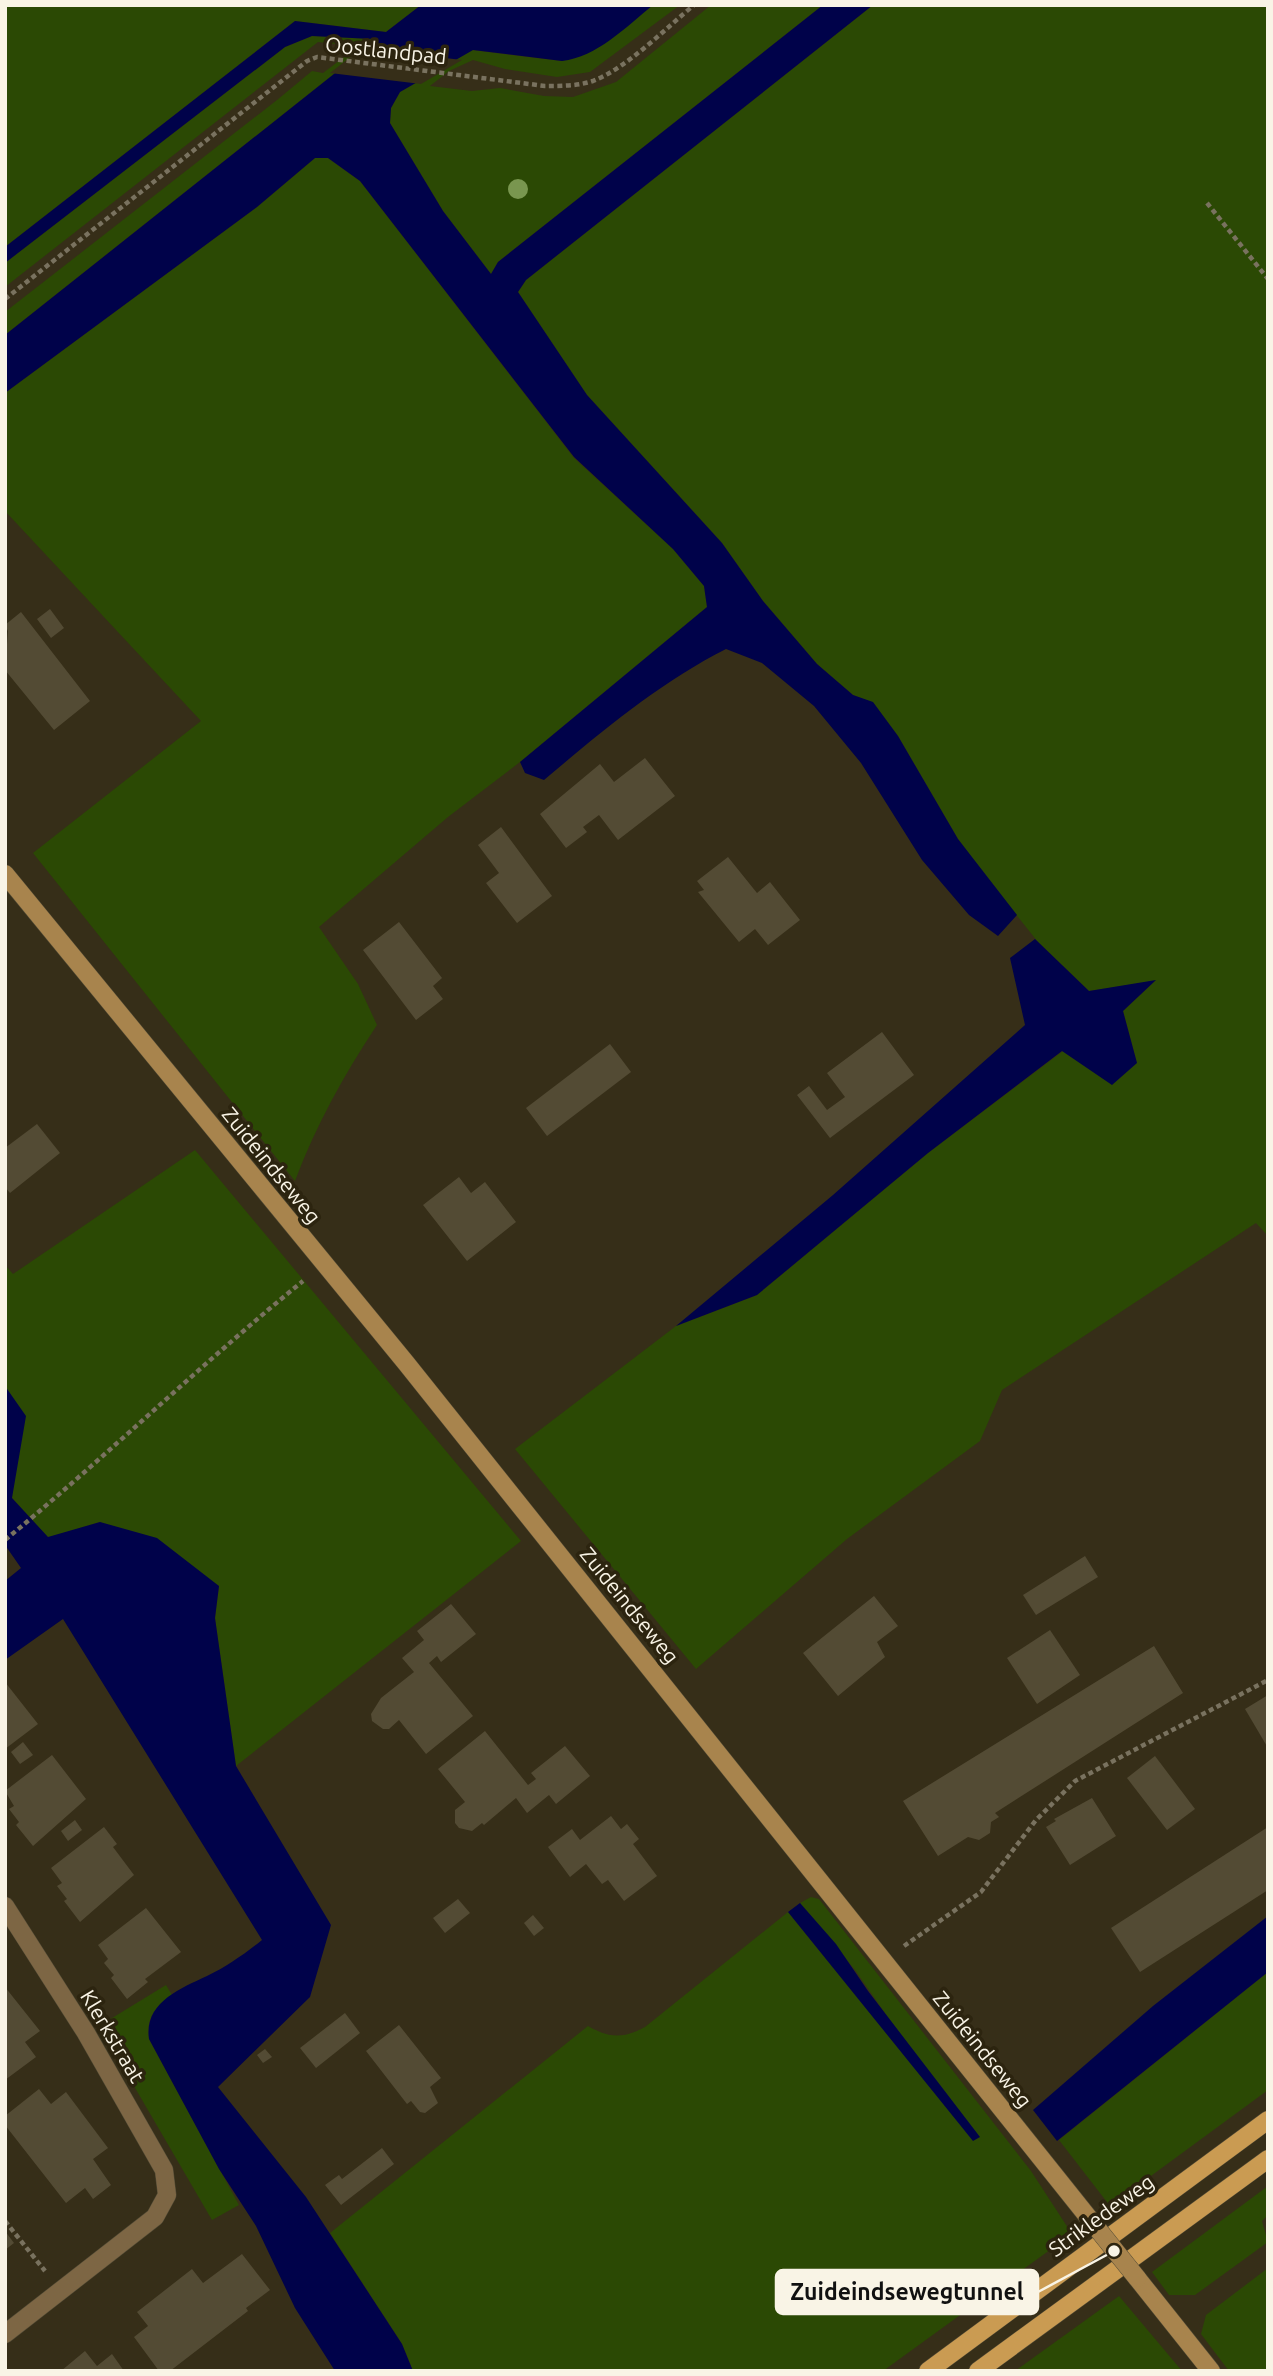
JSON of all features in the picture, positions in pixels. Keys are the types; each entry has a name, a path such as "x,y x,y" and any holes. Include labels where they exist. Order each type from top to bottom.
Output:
{"main road":[{"name":"Strikledeweg","path":"928,2371 1268,2120"},
{"path":"978,2371 1268,2159"}],"street":[{"name":"Zuideindseweg","path":"5,874 415,1373 1211,2371"},
{"name":"Klerkstraat","path":"5,1906 86,2033 164,2171 167,2195 155,2217 61,2290"},
{"path":"5,2334 61,2290"}],"path":[{"name":"Oostlandpad","path":"5,299 307,61 317,57 545,86 572,85 594,80 619,66 694,5"},
{"path":"1207,203 1268,279"},
{"path":"5,1540 235,1336 323,1264"},
{"path":"883,1961 981,1892 1036,1820 1075,1781 1268,1680"},
{"path":"5,2221 61,2290"}],"green space":[{"path":"5,5 421,5 386,32 295,21 5,247"},
{"path":"653,5 680,5 590,72 557,77 505,69 473,60 449,71 430,86 472,91 500,88 544,96 573,97 616,82 711,5 823,5 498,262 491,274 443,211 390,123 391,108 400,92 472,50 562,61 601,46"},
{"path":"873,5 1268,5 1268,1236 1256,1223 1002,1390 980,1441 847,1539 696,1669 515,1449 676,1326 757,1295 928,1153 1063,1051 1137,1063 1123,1011 1155,981 1089,991 1038,942 958,839 898,736 873,703 853,695 817,664 763,601 722,543 587,395 518,292 526,280"},
{"path":"312,36 373,39 373,43 5,335 5,312 312,71 323,73 352,51 353,46 318,42 5,287 5,263 285,47"},
{"path":"315,158 328,158 360,181 574,458 673,549 704,586 707,607 520,762 448,817 319,927 358,984 377,1025 332,1101 295,1181 33,853 201,721 5,511 5,393 257,207"},
{"path":"195,1150 521,1541 236,1766 215,1618 219,1586 100,1522 48,1538 12,1498 5,1503 5,1265 13,1274"},
{"path":"811,1897 819,1899 1031,2171 1072,2234 883,2371 413,2371 402,2344 330,2233 588,2026 616,2036 630,2034 645,2027 788,1912 974,2141 855,1970 800,1903"},
{"path":"1268,1972 1268,2090 1110,2206 1059,2140"},
{"path":"166,1985 172,1995 150,2019 149,2039 239,2205 212,2220 99,2026"},
{"path":"1268,2186 1268,2215 1262,2221 1268,2242 1195,2295 1169,2295 1152,2272"},
{"path":"1268,2268 1268,2371 1229,2371 1201,2334 1206,2315"},
{"path":"1119,2296 1182,2371 1015,2371"}],"shaded area":[{"path":"421,5 653,5 610,40 587,54 562,61 473,50 400,92 391,108 390,123 443,211 491,274 498,262 823,5 873,5 526,280 518,292 587,395 722,543 763,601 817,664 853,695 873,702 898,736 958,839 1017,915 998,936 969,915 922,860 861,763 814,706 762,663 726,649 654,693 544,780 525,773 520,762 707,607 704,586 673,549 574,457 360,181 328,158 315,158 257,207 5,393 5,335 373,43 373,39 312,36 285,47 5,263 5,247 295,21 386,32"},
{"path":"1035,939 1089,991 1156,980 1123,1011 1137,1063 1112,1085 1062,1051 928,1153 757,1295 676,1326 833,1195 1025,1025 1010,958"},
{"path":"5,1386 26,1416 12,1498 48,1537 100,1522 157,1538 219,1586 215,1618 236,1766 331,1925 310,1997 218,2087 306,2197 402,2344 413,2371 335,2371 295,2308 256,2226 219,2169 149,2039 152,2016 166,1999 185,1986 229,1964 262,1940 63,1619 5,1660 5,1581 21,1568 5,1545"},
{"path":"800,1903 836,1944 868,1991 980,2137 973,2141 788,1912"},
{"path":"1268,1916 1268,1972 1057,2141 1033,2110 1153,2006"}],"pier":[{"path":"362,48 462,60 421,84 330,73"}],"building":[{"path":"50,609 64,628 51,638 37,619"},
{"path":"21,612 90,701 54,730 5,670 8,631 5,625"},
{"path":"645,758 675,796 618,840 599,815 583,827 587,832 566,848 540,814 600,764 614,782"},
{"path":"501,827 552,896 517,923 486,883 499,873 478,845"},
{"path":"728,857 757,893 770,882 800,920 768,945 755,929 739,942 698,892 704,890 697,881"},
{"path":"399,922 442,978 433,986 443,999 416,1020 363,950"},
{"path":"882,1032 914,1075 830,1138 797,1095 809,1086 827,1110 845,1097 827,1073"},
{"path":"610,1044 631,1072 547,1136 526,1108"},
{"path":"37,1124 60,1153 10,1193 5,1187 5,1148"},
{"path":"459,1177 471,1193 485,1182 516,1222 467,1261 423,1205"},
{"path":"1085,1556 1098,1577 1036,1615 1023,1595"},
{"path":"874,1596 898,1626 877,1642 885,1657 838,1696 803,1653"},
{"path":"451,1604 476,1634 441,1662 437,1656 429,1663 473,1716 426,1754 399,1720 389,1729 383,1729 372,1721 371,1714 381,1698 414,1672 402,1658 424,1640 417,1631"},
{"path":"1050,1630 1080,1675 1037,1704 1007,1658"},
{"path":"1154,1646 1183,1693 995,1813 999,1817 991,1822 990,1833 979,1840 968,1837 938,1856 903,1801"},
{"path":"5,1682 38,1724 5,1749"},
{"path":"1268,1695 1268,1748 1245,1709"},
{"path":"485,1731 528,1785 536,1779 531,1773 565,1746 590,1776 556,1804 549,1795 527,1813 516,1798 484,1825 482,1823 472,1831 459,1828 455,1823 455,1810 465,1802 438,1769"},
{"path":"23,1742 33,1755 20,1764 11,1752"},
{"path":"52,1755 86,1799 33,1846 16,1825 19,1822 9,1809 14,1806 5,1791"},
{"path":"1155,1756 1195,1809 1167,1830 1127,1778"},
{"path":"1092,1798 1116,1836 1070,1865 1046,1827 1056,1821 1054,1819"},
{"path":"611,1816 621,1829 627,1824 639,1839 633,1844 657,1876 624,1901 608,1880 602,1884 586,1864 570,1877 548,1847 572,1829 580,1840"},
{"path":"75,1820 82,1830 68,1841 61,1831"},
{"path":"104,1827 117,1844 113,1847 134,1875 80,1922 64,1901 67,1899 57,1886 62,1883 51,1868"},
{"path":"1268,1827 1268,1890 1140,1972 1111,1928"},
{"path":"458,1899 470,1913 445,1933 433,1918"},
{"path":"146,1908 181,1952 145,1979 148,1982 127,1999 111,1978 114,1975 104,1963 108,1959 98,1945"},
{"path":"533,1915 544,1928 534,1936 524,1923"},
{"path":"5,1987 40,2031 25,2042 36,2057 5,2080"},
{"path":"345,2013 360,2033 316,2068 300,2048"},
{"path":"399,2025 441,2078 430,2087 438,2103 425,2113 420,2112 411,2101 407,2104 366,2051"},
{"path":"265,2049 272,2057 263,2063 257,2055"},
{"path":"39,2089 51,2104 66,2092 108,2148 93,2159 111,2185 93,2199 85,2188 66,2203 5,2125 5,2116"},
{"path":"382,2148 394,2164 341,2205 325,2185 339,2175 342,2179"},
{"path":"5,2231 14,2243 5,2250"},
{"path":"242,2254 270,2290 246,2308 248,2311 170,2371 159,2371 134,2337 148,2326 137,2312 192,2269 203,2283"},
{"path":"85,2351 97,2366 112,2354 124,2371 61,2371"}],"place":[{"name":"Zuideindsewegtunnel","path":"1114,2251"}]}
